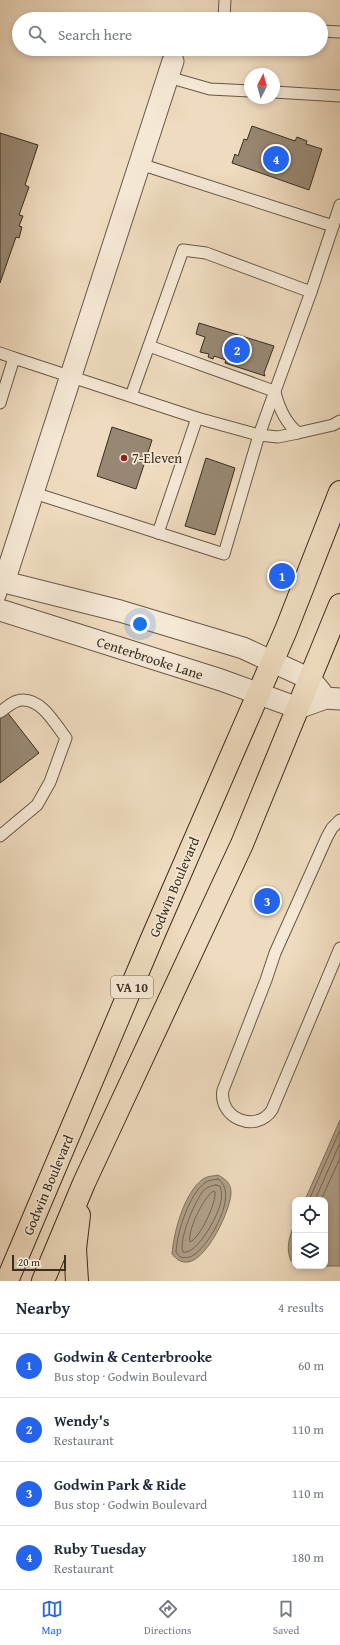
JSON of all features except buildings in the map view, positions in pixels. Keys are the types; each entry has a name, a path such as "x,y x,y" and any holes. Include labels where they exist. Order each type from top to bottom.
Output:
{"highway":[{"name":"Godwin Boulevard","path":"7,1281 272,662 315,558 340,492"},
{"name":"VA 10","path":"43,1281 84,1183 242,844 340,606"},
{"path":"77,1281 75,1249 84,1183"}],"street":[{"path":"170,69 34,493 1,586 120,611 213,637 243,648 310,679 333,698"},
{"name":"Centerbrooke Lane","path":"0,610 258,693 298,708"},
{"path":"298,708 333,698"}],"lane":[{"path":"224,12 225,0"},
{"path":"328,31 340,32"},
{"path":"170,69 210,89 244,91"},
{"path":"280,92 340,96"},
{"path":"140,164 333,226"},
{"path":"34,493 224,554 259,435 311,292 340,205"},
{"path":"132,396 183,250 206,253 311,292"},
{"path":"149,346 274,391"},
{"path":"0,353 197,418 259,435 278,437 333,425 340,421"},
{"path":"0,403 14,358"},
{"path":"274,391 278,406 283,416 288,424 298,433"},
{"path":"158,533 197,418"},
{"path":"0,700 10,704"},
{"path":"0,712 10,704 21,700 38,703 66,738 50,782 37,805 0,836"},
{"path":"340,820 332,828 326,838 275,953 223,1090 222,1098 224,1106 230,1114 249,1122 261,1121 267,1117 272,1110 340,948"},
{"path":"326,838 340,833"}],"water":[{"path":"340,1120 340,1266 328,1266 328,1197 306,1197"},
{"path":"218,1175 227,1181 230,1185 231,1191 223,1220 217,1232 203,1252 195,1259 188,1262 181,1261 172,1254 175,1235 185,1203 196,1185 203,1179"},
{"path":"292,1231 292,1262 288,1251"}],"place":[{"name":"Ruby Tuesday","path":"276,159"},
{"name":"Wendy's","path":"237,350"},
{"name":"7-Eleven","path":"124,458"},
{"name":"Godwin & Centerbrooke","path":"282,576"},
{"name":"Godwin Park & Ride","path":"267,901"}]}
